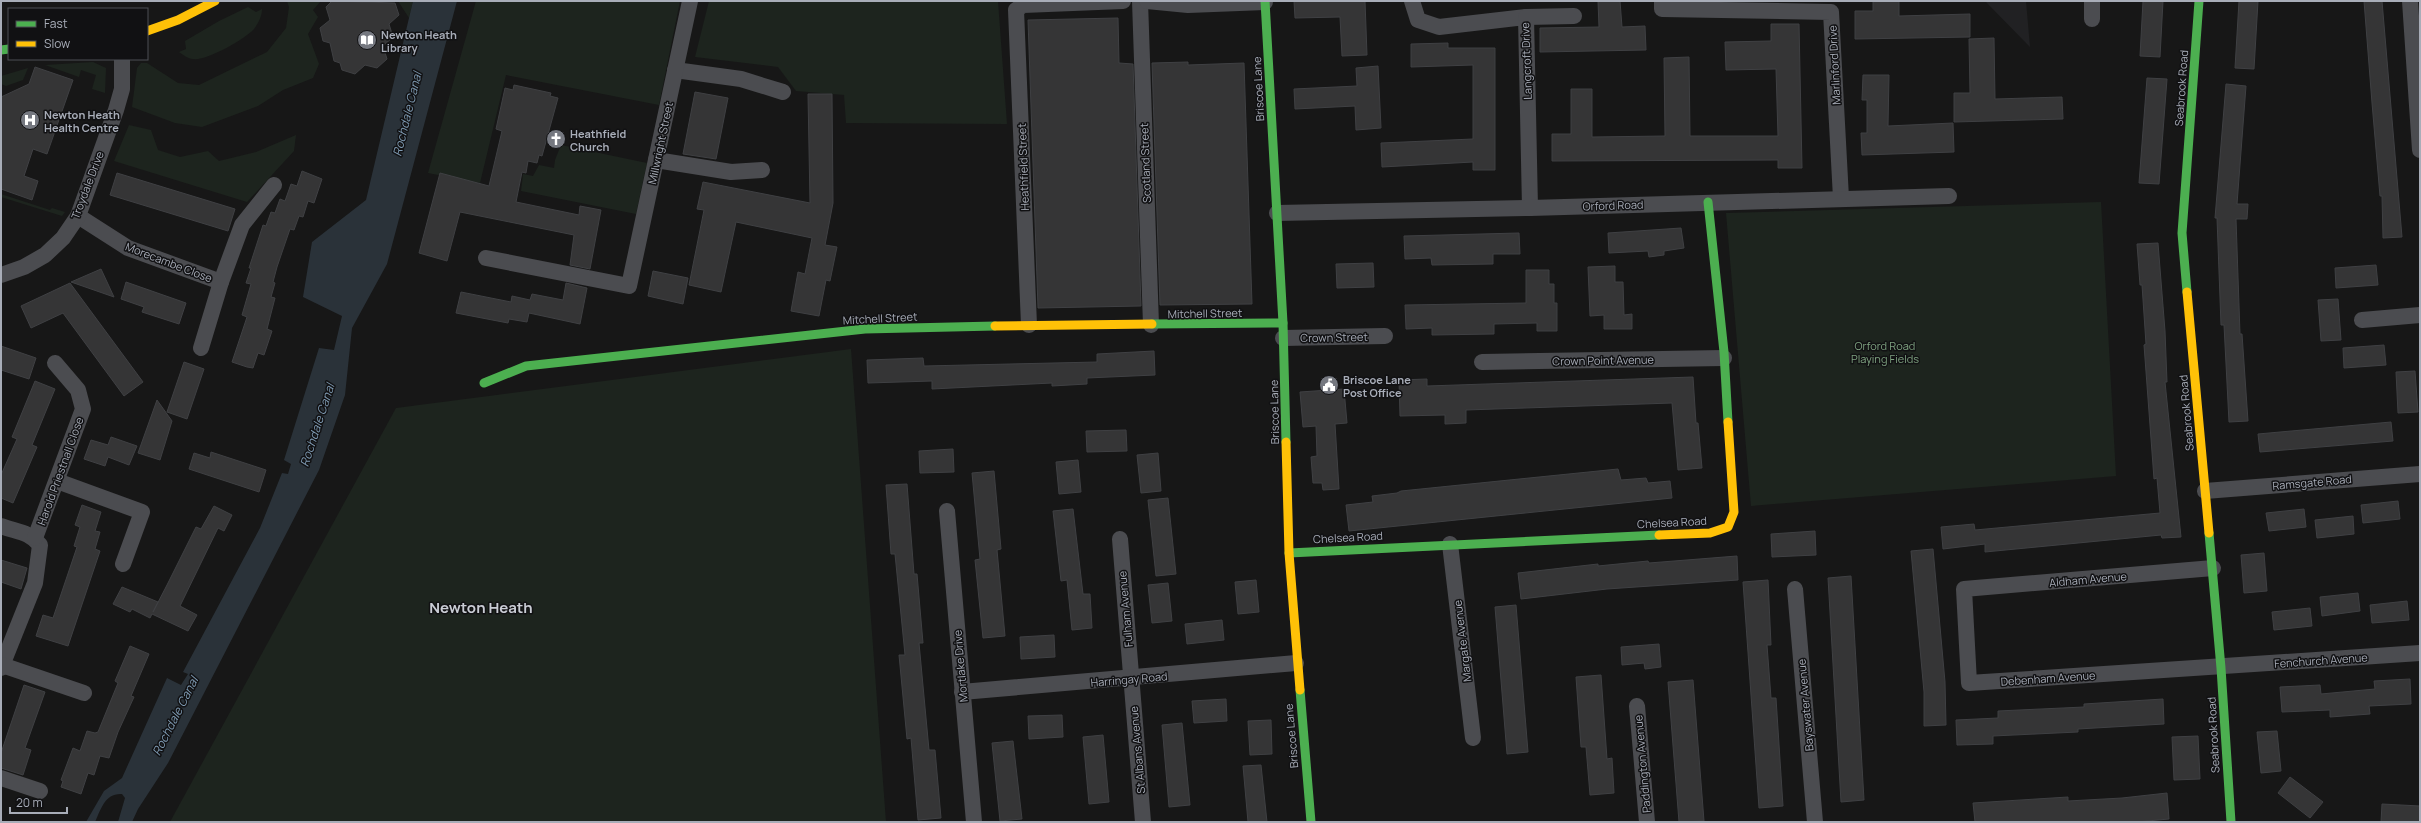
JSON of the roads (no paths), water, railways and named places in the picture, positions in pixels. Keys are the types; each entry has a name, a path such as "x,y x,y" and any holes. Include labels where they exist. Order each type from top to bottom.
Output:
{"street":[{"path":"148,31 178,20 215,1"},
{"name":"Millwright Street","path":"486,258 629,286 690,1"},
{"name":"Heathfield Street","path":"1029,325 1016,10 1023,5 1122,1"},
{"name":"Scotland Street","path":"1140,1 1151,325"},
{"path":"1147,1 1188,5 1265,1"},
{"name":"Briscoe Lane","path":"1265,1 1283,331 1289,553 1296,664 1311,822"},
{"name":"Langcroft Drive","path":"1412,1 1418,20 1439,28 1526,17 1530,208"},
{"name":"Marlinford Drive","path":"1662,1 1662,9 1831,12 1841,198"},
{"path":"2092,1 2092,19"},
{"name":"Seabrook Road","path":"2199,1 2182,234 2213,568 2221,668 2230,822"},
{"path":"2410,1 2420,150"},
{"path":"1526,17 1574,16"},
{"name":"Troydale Drive","path":"1,275 24,267 45,255 63,238 78,216 122,89 122,60"},
{"path":"675,70 741,79 783,92"},
{"path":"656,160 731,172 762,170"},
{"name":"Morecambe Close","path":"201,348 221,282 242,225 274,185"},
{"name":"Orford Road","path":"1277,213 1530,208 1949,196"},
{"name":"Chelsea Road","path":"1289,553 1450,544 1710,533 1728,527 1734,512 1724,358 1708,202"},
{"name":"Morecambe Close","path":"78,216 128,248 221,282"},
{"path":"2362,320 2420,315"},
{"name":"Mitchell Street","path":"484,383 526,366 865,329 1029,325 1151,325 1283,331"},
{"name":"Crown Street","path":"1283,331 1385,336"},
{"name":"Crown Point Avenue","path":"1482,362 1724,358"},
{"name":"Harold Priestnall Close","path":"34,538 57,481 83,409 78,390 55,363"},
{"name":"Ramsgate Road","path":"2205,491 2420,474"},
{"path":"57,481 142,512 123,564"},
{"name":"Mortlake Drive","path":"947,511 974,822"},
{"name":"Harold Priestnall Close","path":"1,526 24,532 34,538 40,545 35,583 2,667"},
{"name":"Fulham Avenue","path":"1120,539 1131,679"},
{"name":"Margate Avenue","path":"1450,544 1473,738"},
{"name":"Aldham Avenue","path":"1964,589 2213,568"},
{"name":"Bayswater Avenue","path":"1795,589 1815,822"},
{"name":"Debenham Avenue","path":"1964,589 1969,683 2221,668"},
{"name":"Fenchurch Avenue","path":"2221,668 2420,653"},
{"name":"Harringay Road","path":"962,692 1296,664"},
{"path":"2,667 84,693"},
{"name":"St Albans Avenue","path":"1131,679 1143,822"},
{"name":"Paddington Avenue","path":"1637,706 1647,822"},
{"path":"1,778 40,791"}],"water":[{"name":"Rochdale Canal","path":"413,1 457,1 387,264 352,328 345,395 319,470 168,763 138,809 132,822 118,822 125,798 122,794 116,794 111,796 104,803 95,822 86,822 104,791 122,778 167,678 181,685 188,674 183,672 260,528 282,473 288,474 291,464 284,460 319,348 334,350 342,316 303,297 312,242 366,200"}],"place":[{"name":"Newton Heath Library","path":"367,40"},
{"name":"Newton Heath Health Centre","path":"30,120"},
{"name":"Heathfield Church","path":"556,139"},
{"name":"Briscoe Lane Post Office","path":"1329,385"}],"district":[{"name":"Newton Heath","path":"481,607"}],"park label":[{"name":"Orford Road Playing Fields","path":"1885,351"}]}
